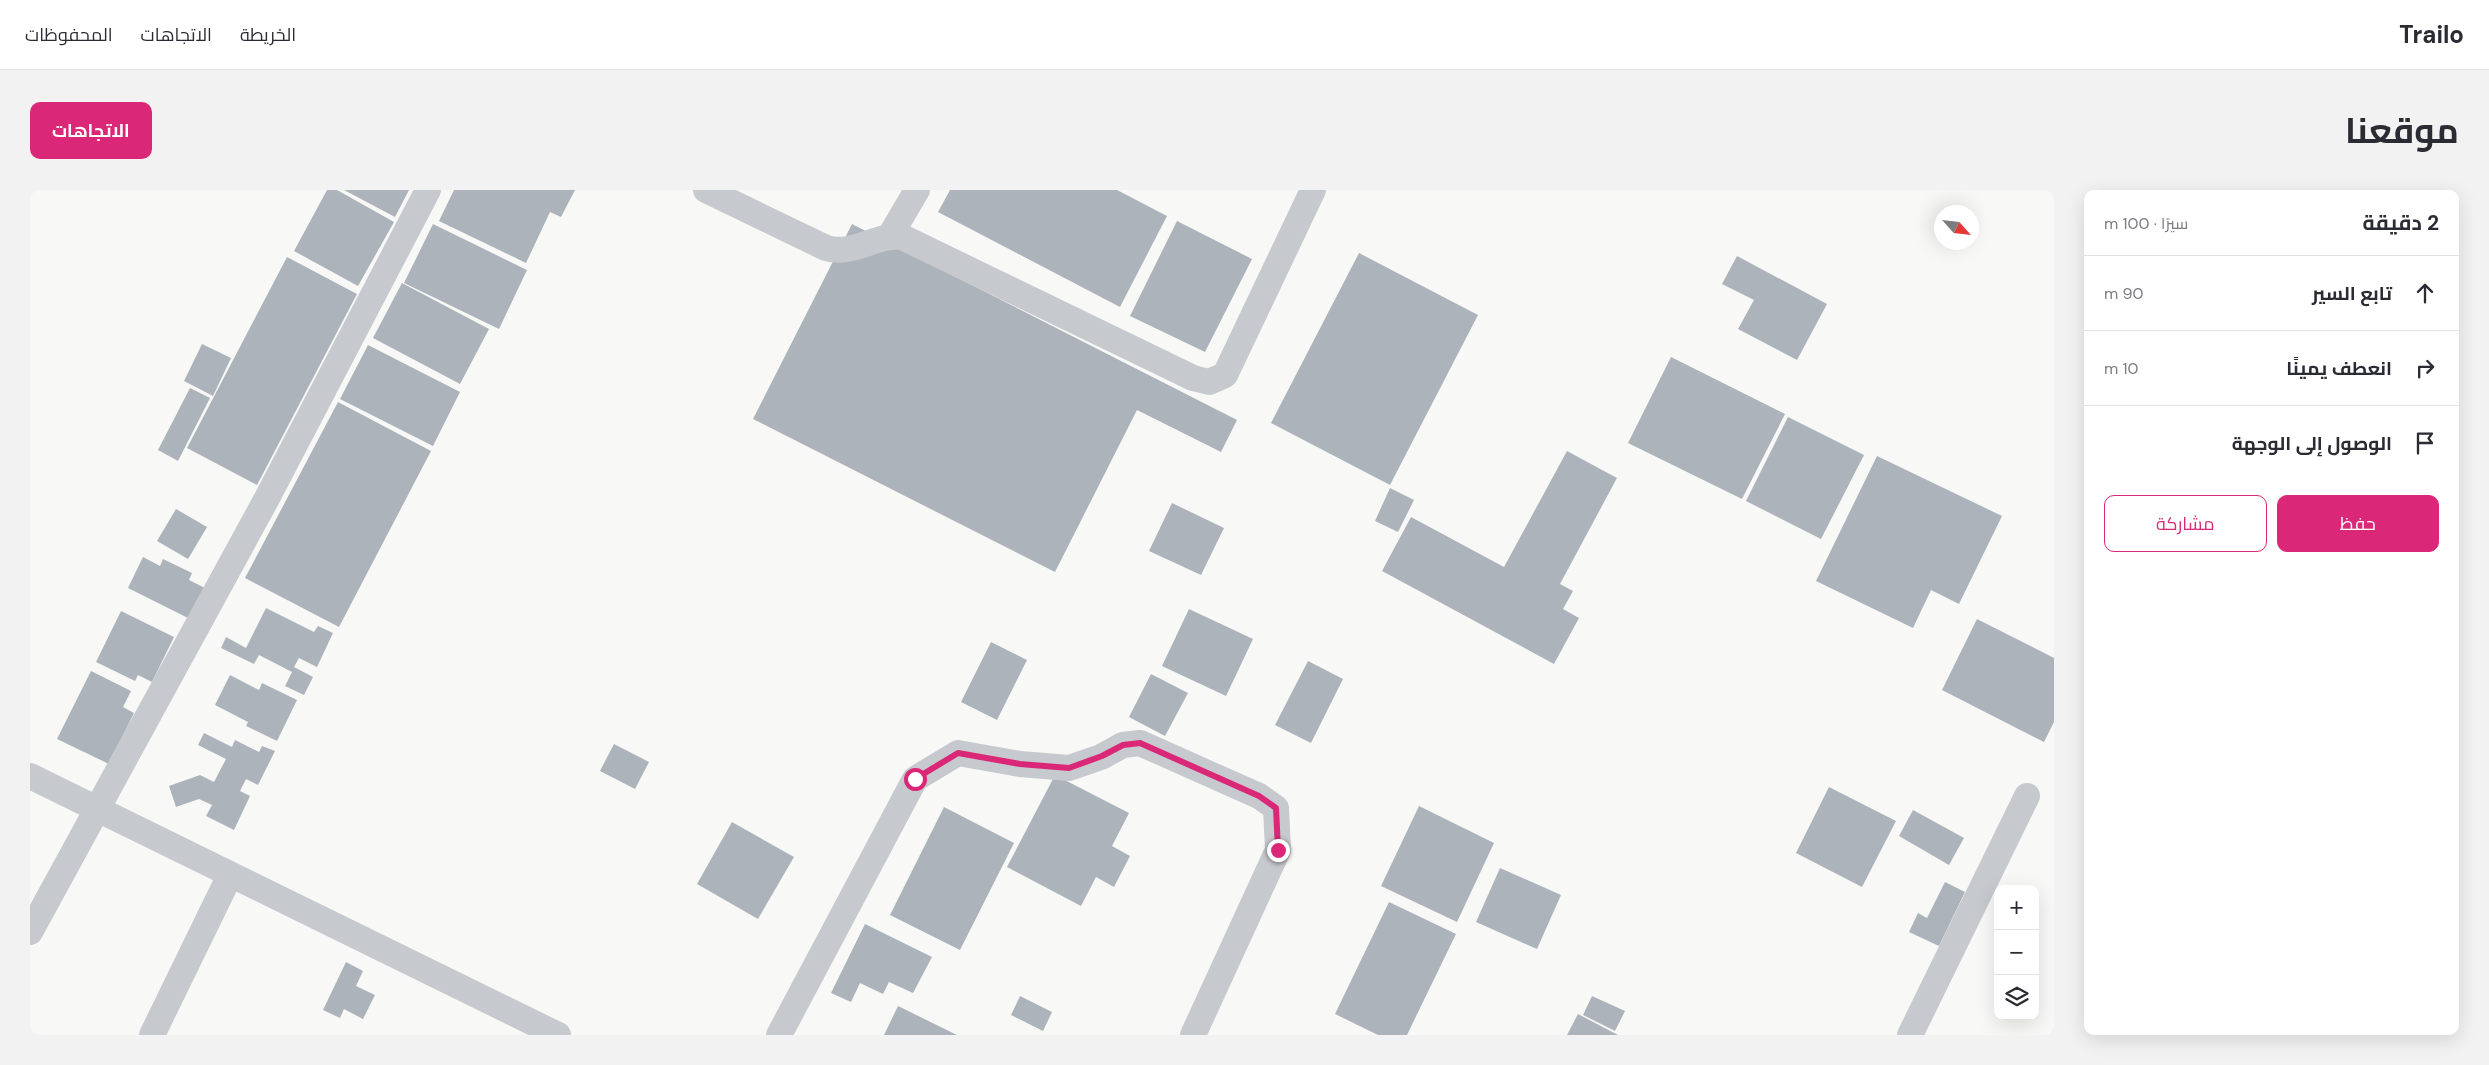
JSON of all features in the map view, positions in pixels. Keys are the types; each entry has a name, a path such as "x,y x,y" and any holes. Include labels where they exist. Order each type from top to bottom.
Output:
{"street":[{"path":"30,932 266,500 428,190"},
{"path":"706,190 826,248 836,251 890,236 902,237 1193,378 1209,382 1224,375 1313,190"},
{"path":"890,236 917,190"},
{"path":"779,1035 915,779 958,753 1020,764 1069,768 1102,756 1123,745 1140,743 1259,796 1276,808 1278,850 1193,1035"},
{"path":"30,776 558,1035"},
{"path":"1910,1035 2027,796"},
{"path":"152,1035 230,875"}],"building":[{"path":"327,190 337,190 394,222 358,286 294,251"},
{"path":"344,190 409,190 395,217"},
{"path":"454,190 575,190 561,217 550,212 526,263 439,221"},
{"path":"950,190 1117,190 1167,216 1120,307 938,212"},
{"path":"1177,221 1252,259 1205,352 1130,316"},
{"path":"433,224 527,270 499,329 404,283"},
{"path":"852,224 1237,420 1221,452 1137,410 1055,572 753,419"},
{"path":"1359,253 1478,315 1390,485 1271,423"},
{"path":"1737,256 1827,304 1797,360 1738,329 1754,300 1722,284"},
{"path":"287,257 357,294 257,485 187,448"},
{"path":"402,283 489,329 460,384 373,338"},
{"path":"202,344 231,358 213,396 184,381"},
{"path":"368,345 460,392 433,446 340,399"},
{"path":"1671,357 1785,414 1742,499 1628,443"},
{"path":"190,388 210,398 178,461 158,450"},
{"path":"338,402 431,451 339,627 245,578"},
{"path":"1788,417 1864,455 1821,539 1746,501"},
{"path":"1567,451 1617,478 1560,584 1573,591 1563,609 1579,618 1554,664 1382,571 1411,517 1504,567"},
{"path":"1877,456 2002,516 1959,604 1931,590 1913,628 1816,581"},
{"path":"1390,488 1414,500 1398,532 1375,521"},
{"path":"1172,503 1224,528 1201,575 1149,551"},
{"path":"176,509 207,527 188,559 157,541"},
{"path":"143,557 160,566 163,559 192,573 189,580 207,589 192,620 128,588"},
{"path":"266,608 314,632 318,626 333,633 317,667 299,658 294,667 313,677 304,695 285,686 292,672 259,655 254,664 221,648 226,637 246,648"},
{"path":"1189,609 1253,639 1226,696 1162,666"},
{"path":"121,611 174,637 152,682 138,675 135,681 96,662"},
{"path":"1977,619 2054,658 2054,722 2044,742 1942,690"},
{"path":"991,642 1027,660 997,720 961,702"},
{"path":"1308,661 1343,679 1311,743 1275,725"},
{"path":"91,671 131,691 123,707 134,713 109,764 57,739"},
{"path":"1151,674 1188,693 1165,736 1129,717"},
{"path":"230,675 259,690 262,683 297,700 277,741 246,726 248,722 215,705"},
{"path":"204,733 232,747 235,740 259,752 262,746 275,751 258,785 246,779 240,791 250,796 234,830 206,816 212,805 199,799 176,807 169,786 200,775 214,782 226,759 198,745"},
{"path":"614,744 649,762 635,789 600,771"},
{"path":"1055,775 1129,813 1112,846 1130,856 1114,887 1096,877 1081,906 1007,867"},
{"path":"1829,787 1896,821 1862,887 1796,853"},
{"path":"1419,806 1494,843 1457,922 1381,886"},
{"path":"944,807 1014,843 960,950 890,915"},
{"path":"1913,810 1964,838 1949,865 1899,836"},
{"path":"732,822 794,857 758,919 697,884"},
{"path":"1500,868 1561,895 1537,949 1476,922"},
{"path":"1945,882 1965,892 1939,946 1909,932 1918,913 1927,918"},
{"path":"1389,902 1456,934 1407,1035 1378,1035 1335,1014"},
{"path":"865,924 932,957 913,993 889,982 883,994 860,983 851,1002 831,993"},
{"path":"346,962 363,971 356,986 375,995 363,1019 344,1009 340,1018 323,1010"},
{"path":"1020,996 1052,1012 1043,1031 1011,1015"},
{"path":"1592,996 1625,1011 1615,1031 1583,1015"},
{"path":"898,1006 957,1035 884,1035"},
{"path":"1578,1014 1618,1035 1567,1035"}],"route":[{"path":"915,779 935,765 958,753 1020,764 1069,768 1102,756 1123,745 1140,743 1259,796 1276,808 1279,831 1278,850"}]}
